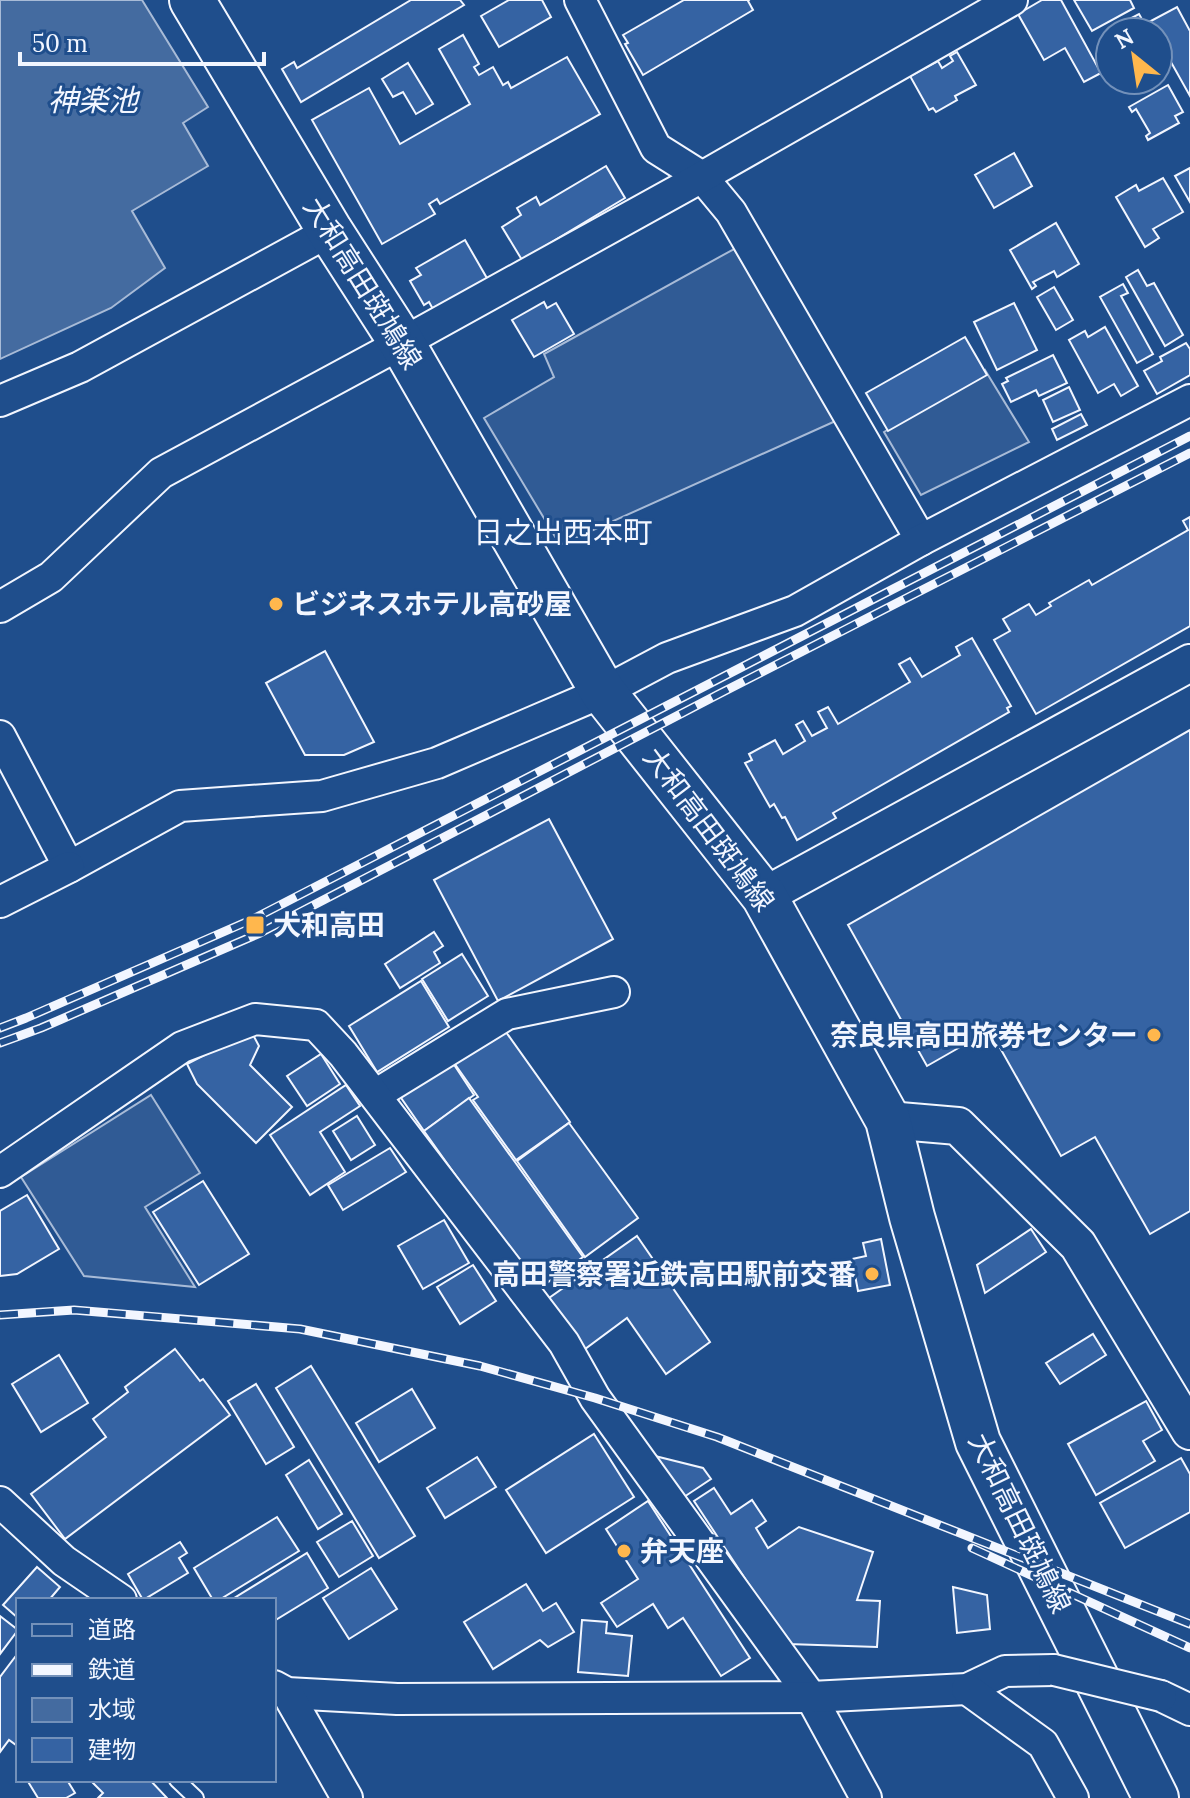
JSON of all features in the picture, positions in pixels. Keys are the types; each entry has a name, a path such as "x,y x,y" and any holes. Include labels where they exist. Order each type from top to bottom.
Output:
{"main road":[{"name":"大和高田斑鳩線","path":"192,0 330,231 402,343 603,692 764,896 888,1120 912,1217 978,1442 1156,1798"}],"street":[{"path":"580,0 656,148 702,177 731,212 921,540"},
{"path":"0,607 51,577 161,473 702,177 1012,0"},
{"path":"0,401 80,367 330,231"},
{"path":"0,902 180,806 322,796 437,763 603,692 667,658 795,611 921,540 1190,400"},
{"path":"764,896 1190,663"},
{"path":"0,736 69,867"},
{"path":"375,1095 507,1014 614,992"},
{"path":"0,1172 182,1047 255,1019 316,1025 375,1095 564,1343 595,1398 811,1697 866,1798"},
{"path":"888,1120 958,1126 1078,1245 1190,1431"},
{"path":"0,1502 64,1561 118,1598"},
{"path":"280,1690 397,1699 811,1697 967,1689 1005,1671 1054,1670 1161,1696 1190,1710"},
{"path":"967,1689 1043,1744 1073,1798"},
{"path":"280,1690 347,1798"}],"lane":[{"path":"179,1782 196,1798"}],"shaded area":[{"path":"734,249 840,419 560,545 484,418 554,377 544,354"},
{"path":"985,370 1029,442 921,495 884,432"},
{"path":"151,1095 200,1173 145,1207 195,1287 84,1276 21,1177"}],"water":[{"name":"神楽池","path":"0,0 142,0 208,107 183,123 208,166 132,211 165,268 111,308 0,359"}],"building":[{"path":"411,0 460,0 464,5 301,102 282,69 294,62 297,68"},
{"path":"509,0 542,0 551,17 499,47 481,16"},
{"path":"684,0 749,0 753,10 643,75 623,35"},
{"path":"1042,0 1061,0 1094,60 1094,77 1084,82 1065,48 1044,60 1018,14"},
{"path":"1074,0 1130,0 1134,8 1119,16 1094,16 1092,31"},
{"path":"1177,7 1190,31 1190,96 1174,68 1174,16 1160,16"},
{"path":"463,35 479,64 474,67 479,75 493,67 503,85 508,82 511,88 567,57 600,114 440,204 437,199 429,204 435,214 382,244 312,120 369,88 400,144 470,104 439,49"},
{"path":"957,52 976,85 955,96 957,100 936,112 933,108 929,110 910,76 938,61 942,68 953,61 950,56"},
{"path":"408,63 433,104 416,114 403,92 393,97 382,79"},
{"path":"1148,96 1174,96 1183,112 1175,116 1179,123 1148,140 1146,136 1150,133 1136,109 1132,112 1129,107"},
{"path":"1014,153 1032,186 994,208 975,175"},
{"path":"606,166 625,198 522,260 502,227 521,215 517,208 536,197 540,205"},
{"path":"1190,168 1190,202 1175,176"},
{"path":"1163,178 1183,212 1153,229 1159,238 1145,247 1116,197 1136,185 1139,191"},
{"path":"1056,223 1079,264 1057,277 1054,271 1033,282 1036,286 1032,289 1010,250"},
{"path":"465,240 488,280 434,311 429,302 424,305 410,281 421,275 416,268"},
{"path":"1138,270 1147,286 1154,283 1183,335 1165,346 1126,277"},
{"path":"1123,284 1128,293 1121,296 1153,354 1137,363 1100,297"},
{"path":"1054,287 1073,320 1056,330 1037,297"},
{"path":"544,302 547,308 556,303 574,334 534,357 512,320"},
{"path":"1014,303 1037,350 997,370 974,322"},
{"path":"1105,327 1138,386 1121,396 1114,384 1098,393 1069,340 1085,331 1088,337"},
{"path":"965,337 987,375 888,431 866,393"},
{"path":"1186,343 1190,349 1190,375 1157,394 1144,371 1162,361 1160,357"},
{"path":"1053,355 1067,383 1039,396 1036,390 1011,402 1002,384 1008,381 1006,378"},
{"path":"1069,387 1080,410 1053,422 1043,400"},
{"path":"1081,414 1087,425 1057,440 1052,429"},
{"path":"1190,517 1190,626 1036,714 994,640 1010,631 1003,619 1029,604 1036,615 1051,606 1049,603 1089,580 1092,585 1188,530 1183,521"},
{"path":"972,638 1011,706 1007,708 1009,712 833,813 836,818 797,840 785,817 782,818 774,804 770,807 745,763 752,760 749,754 775,740 783,754 805,741 796,725 803,721 812,736 827,728 818,712 828,707 838,724 910,682 899,664 910,658 922,677 960,655 956,647"},
{"path":"325,651 374,742 344,755 305,755 266,683"},
{"path":"1190,730 1190,1211 1150,1234 1095,1137 1061,1156 990,1030 927,1066 848,925"},
{"path":"549,819 613,939 498,1001 434,880"},
{"path":"434,932 443,946 434,952 440,963 400,988 385,964"},
{"path":"462,954 488,996 448,1021 422,979"},
{"path":"421,981 449,1027 377,1072 349,1026"},
{"path":"501,1025 570,1122 516,1160 473,1100 478,1097 452,1060"},
{"path":"251,1031 259,1046 250,1065 292,1107 256,1143 197,1084 187,1064"},
{"path":"321,1054 340,1084 307,1106 287,1076"},
{"path":"449,1057 474,1095 424,1131 397,1092"},
{"path":"346,1085 360,1106 320,1132 345,1172 310,1195 270,1135"},
{"path":"469,1098 583,1257 537,1290 424,1131"},
{"path":"357,1116 375,1145 351,1160 333,1131"},
{"path":"569,1123 638,1218 585,1257 517,1161"},
{"path":"390,1148 406,1172 343,1210 328,1185"},
{"path":"203,1181 249,1254 199,1285 153,1212"},
{"path":"27,1195 59,1249 17,1274 0,1276 0,1211"},
{"path":"444,1220 469,1263 423,1289 398,1246"},
{"path":"1031,1229 1046,1252 985,1293 977,1265"},
{"path":"637,1236 710,1342 666,1374 627,1318 585,1349 549,1298"},
{"path":"881,1239 890,1285 858,1291 852,1259 866,1256 863,1243"},
{"path":"473,1265 496,1301 460,1324 437,1287"},
{"path":"1093,1334 1106,1355 1060,1384 1046,1363"},
{"path":"175,1349 230,1415 65,1539 31,1494 106,1437 93,1419 128,1392 125,1387"},
{"path":"59,1355 88,1403 41,1432 12,1384"},
{"path":"311,1366 415,1536 379,1558 276,1388"},
{"path":"256,1384 294,1447 266,1464 228,1401"},
{"path":"412,1389 435,1428 379,1462 356,1423"},
{"path":"1146,1401 1162,1430 1143,1441 1155,1461 1096,1495 1068,1444"},
{"path":"594,1434 634,1497 546,1553 506,1490"},
{"path":"655,1456 703,1468 711,1479 684,1497"},
{"path":"477,1457 496,1487 445,1518 427,1488"},
{"path":"1181,1458 1190,1474 1190,1512 1125,1548 1100,1503"},
{"path":"309,1460 342,1514 318,1529 286,1475"},
{"path":"714,1488 731,1514 752,1500 766,1521 756,1528 768,1548 799,1527 873,1552 857,1600 880,1601 877,1647 788,1644 694,1501"},
{"path":"648,1501 750,1658 721,1676 683,1618 668,1628 653,1604 617,1627 601,1603 638,1579 606,1529"},
{"path":"277,1517 299,1551 222,1598 212,1598 194,1568"},
{"path":"352,1521 373,1556 339,1577 317,1542"},
{"path":"180,1542 187,1553 179,1558 188,1573 146,1598 142,1598 128,1574"},
{"path":"307,1553 328,1588 276,1620 276,1598 234,1598"},
{"path":"37,1567 60,1587 51,1598 16,1598 16,1616 3,1605"},
{"path":"371,1568 397,1609 349,1639 323,1598"},
{"path":"526,1584 543,1611 556,1603 574,1632 548,1647 540,1640 493,1669 464,1622"},
{"path":"953,1587 987,1595 990,1629 957,1633"},
{"path":"0,1616 16,1628 16,1633 0,1654"},
{"path":"582,1620 607,1622 606,1633 632,1636 628,1676 578,1672"},
{"path":"16,1658 16,1745 9,1740 0,1752 0,1677"},
{"path":"28,1782 68,1782 75,1793 66,1798 38,1798"},
{"path":"92,1782 152,1782 167,1798 98,1798 103,1793"}],"railway":[{"path":"0,1028 253,919 1190,436"},
{"path":"0,1043 260,933 1190,453"},
{"path":"0,1315 74,1310 300,1329 480,1366 717,1437 1190,1624"},
{"path":"972,1548 1190,1648"}],"place":[{"name":"ビジネスホテル高砂屋","path":"276,604"},
{"name":"大和高田","path":"255,925"},
{"name":"奈良県高田旅券センター","path":"1154,1035"},
{"name":"高田警察署近鉄高田駅前交番","path":"872,1274"},
{"name":"弁天座","path":"624,1551"}],"district":[{"name":"日之出西本町","path":"563,533"}]}
